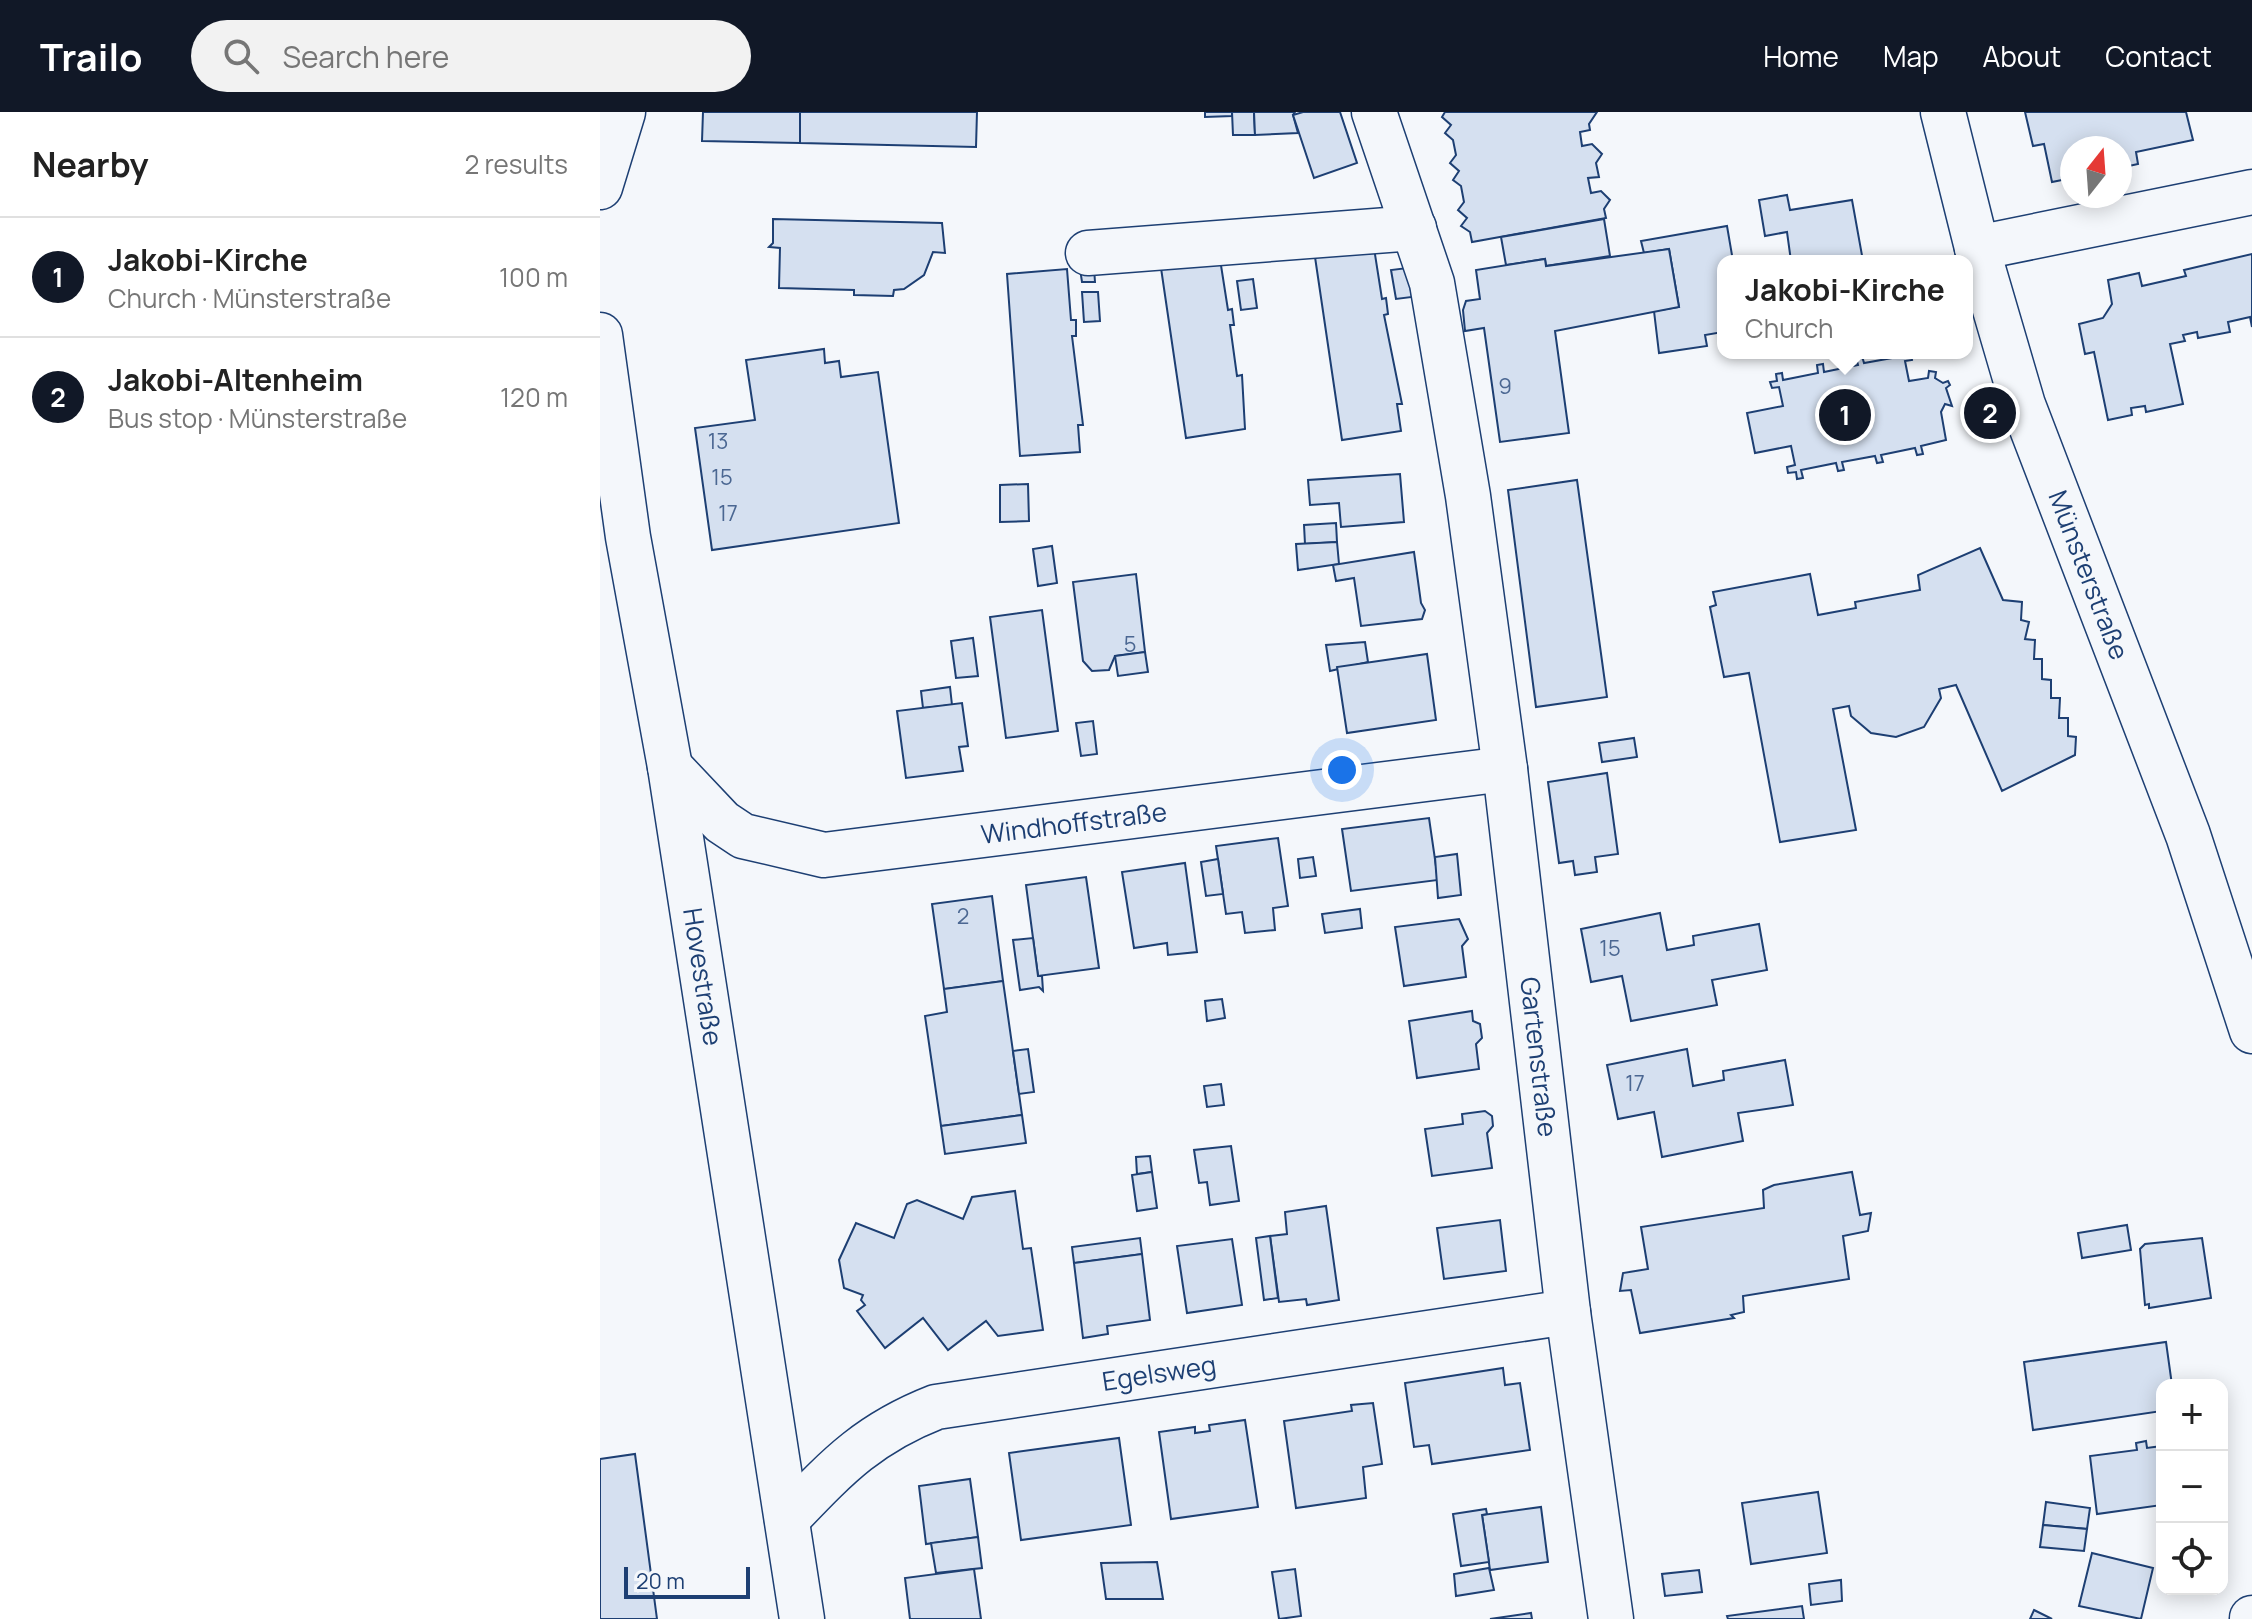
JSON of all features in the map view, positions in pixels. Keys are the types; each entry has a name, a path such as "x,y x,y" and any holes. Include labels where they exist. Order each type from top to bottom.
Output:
{"street":[{"path":"600,187 623,112"},
{"name":"Gartenstraße","path":"1374,112 1432,283 1468,496 1505,769 1568,1312 1611,1619"},
{"name":"Münsterstraße","path":"1943,112 1977,248 2023,405 2188,835 2252,1031"},
{"path":"1977,248 2252,192"},
{"path":"1088,253 1414,228"},
{"name":"Hovestraße","path":"600,335 628,537 670,767 802,1619"},
{"name":"Windhoffstraße","path":"670,767 722,822 743,836 824,855 1505,769"},
{"name":"Egelsweg","path":"787,1519 847,1457 881,1431 936,1407 1568,1312"}],"building":[{"path":"703,112 800,112 800,143 702,141"},
{"path":"800,112 977,112 976,147 800,143"},
{"path":"1205,112 1232,112 1232,116 1205,117"},
{"path":"1232,112 1254,112 1255,135 1233,135"},
{"path":"1254,112 1295,112 1293,115 1298,133 1255,135"},
{"path":"1340,112 1357,163 1314,178 1293,115"},
{"path":"1445,112 1597,112 1589,124 1590,130 1580,132 1582,146 1592,144 1602,154 1596,163 1599,177 1588,178 1591,193 1601,191 1610,200 1604,209 1606,218 1472,242 1470,232 1461,226 1467,218 1458,210 1464,202 1461,186 1453,180 1459,171 1450,163 1456,155 1453,140 1445,133 1451,125 1442,117"},
{"path":"2025,112 2186,112 2193,140 2136,152 2138,164 2132,165 2132,136 2060,136 2060,180 2052,182 2044,144 2033,146"},
{"path":"1787,195 1790,210 1852,200 1862,255 1790,255 1787,232 1765,236 1759,200"},
{"path":"773,219 942,223 945,253 933,252 924,275 904,289 894,290 893,296 854,295 854,290 779,288 780,248 769,247 773,243"},
{"path":"1604,219 1610,256 1546,266 1545,259 1506,265 1501,237"},
{"path":"1727,226 1732,255 1717,255 1717,333 1705,335 1707,346 1659,353 1654,311 1679,307 1669,249 1644,253 1641,241"},
{"path":"1374,248 1382,299 1386,298 1388,314 1384,315 1402,404 1397,404 1401,431 1342,440 1315,257"},
{"path":"1669,249 1679,307 1555,331 1569,433 1500,442 1484,328 1465,331 1463,310 1466,301 1480,299 1476,270 1545,259 1546,266"},
{"path":"2252,254 2252,327 2250,317 2228,322 2230,332 2198,338 2197,332 2183,335 2185,341 2170,344 2183,404 2146,412 2145,406 2131,408 2132,415 2108,420 2094,352 2085,354 2079,324 2103,318 2112,304 2108,280 2139,273 2142,286 2186,276 2184,270"},
{"path":"1220,259 1228,310 1232,309 1234,325 1230,325 1237,376 1242,375 1245,429 1186,438 1161,268"},
{"path":"1094,268 1095,282 1082,282 1080,269"},
{"path":"1407,268 1412,297 1396,299 1391,270"},
{"path":"1067,269 1071,320 1076,320 1076,336 1072,336 1083,425 1078,425 1080,452 1020,456 1007,274"},
{"path":"1253,279 1257,308 1241,310 1237,281"},
{"path":"1082,292 1098,292 1100,321 1084,322"},
{"path":"824,349 825,363 839,361 841,377 878,372 899,523 712,550 695,428 755,420 746,360"},
{"path":"1856,359 1863,359 1864,363 1912,359 1905,361 1909,381 1928,378 1929,371 1936,372 1935,378 1943,383 1948,381 1950,385 1946,388 1952,406 1945,404 1941,412 1946,440 1921,446 1923,454 1917,455 1915,448 1881,455 1883,462 1877,463 1875,456 1842,462 1844,470 1838,471 1836,463 1801,470 1803,478 1797,479 1796,472 1788,473 1787,467 1795,465 1791,446 1755,453 1747,413 1783,406 1779,387 1772,388 1770,382 1777,381 1776,374 1782,373 1783,380 1818,373 1817,365 1823,364 1824,372 1858,365"},
{"path":"1400,474 1404,522 1341,527 1339,503 1310,505 1308,480"},
{"path":"1577,480 1607,697 1536,707 1508,490"},
{"path":"1028,484 1029,521 1000,522 1000,485"},
{"path":"1336,523 1337,542 1305,544 1304,525"},
{"path":"1337,542 1339,564 1298,570 1296,544"},
{"path":"1052,546 1057,583 1038,586 1033,549"},
{"path":"1980,548 2003,600 2022,602 2021,620 2029,622 2025,639 2035,640 2034,659 2042,659 2042,679 2051,680 2051,698 2060,698 2059,718 2068,718 2068,736 2076,737 2075,755 2002,791 1956,685 1939,689 1941,698 1924,727 1896,737 1871,733 1851,716 1849,706 1833,709 1856,830 1780,842 1749,673 1724,677 1710,607 1716,605 1713,592 1810,574 1818,615 1856,608 1855,602 1920,590 1918,575"},
{"path":"1414,552 1421,603 1425,610 1422,619 1361,626 1354,578 1336,581 1333,565"},
{"path":"1136,574 1145,652 1115,656 1109,670 1092,671 1083,661 1073,582"},
{"path":"1042,610 1058,731 1006,738 990,617"},
{"path":"973,638 978,676 956,678 951,641"},
{"path":"1365,642 1368,662 1330,671 1326,645"},
{"path":"1145,652 1148,672 1118,676 1115,656"},
{"path":"1427,654 1436,720 1347,733 1337,667"},
{"path":"950,687 952,705 923,708 921,691"},
{"path":"962,703 968,746 959,747 963,771 906,778 897,711"},
{"path":"1093,721 1097,754 1081,756 1076,723"},
{"path":"1634,738 1637,757 1602,762 1599,743"},
{"path":"1607,773 1618,854 1595,857 1597,872 1575,875 1573,861 1559,863 1548,782"},
{"path":"1429,818 1438,880 1351,891 1342,829"},
{"path":"1278,838 1288,906 1273,908 1275,930 1245,933 1242,912 1226,914 1216,846"},
{"path":"1457,854 1461,895 1438,898 1435,857"},
{"path":"1313,857 1316,876 1300,878 1298,859"},
{"path":"1218,859 1223,894 1206,896 1201,862"},
{"path":"1185,863 1197,952 1168,955 1167,943 1134,948 1122,872"},
{"path":"1086,877 1099,968 1038,976 1026,885"},
{"path":"992,896 1003,981 944,989 932,904"},
{"path":"1360,909 1362,928 1325,933 1322,914"},
{"path":"1660,913 1667,950 1694,945 1693,936 1759,924 1767,970 1712,980 1717,1005 1631,1021 1622,976 1591,982 1581,929"},
{"path":"1459,919 1468,939 1462,946 1466,977 1404,986 1395,927"},
{"path":"1033,938 1043,991 1039,987 1020,990 1013,940"},
{"path":"1003,981 1022,1115 941,1126 925,1016 947,1012 944,989"},
{"path":"1222,999 1225,1018 1207,1021 1205,1001"},
{"path":"1472,1011 1473,1021 1480,1024 1482,1038 1476,1044 1479,1069 1417,1078 1409,1021"},
{"path":"1028,1049 1034,1092 1019,1094 1013,1051"},
{"path":"1687,1049 1693,1086 1724,1080 1723,1071 1785,1060 1793,1105 1738,1113 1743,1141 1662,1157 1654,1112 1618,1119 1607,1065"},
{"path":"1221,1084 1224,1105 1207,1107 1204,1086"},
{"path":"1485,1111 1492,1116 1493,1126 1487,1133 1492,1168 1432,1176 1425,1129 1463,1124 1462,1114"},
{"path":"1022,1115 1026,1143 945,1154 941,1126"},
{"path":"1231,1146 1239,1201 1210,1205 1207,1182 1199,1183 1194,1150"},
{"path":"1150,1156 1152,1172 1137,1174 1136,1157"},
{"path":"1152,1172 1157,1208 1137,1211 1132,1175"},
{"path":"1852,1172 1860,1215 1871,1213 1868,1231 1843,1236 1849,1279 1743,1296 1744,1312 1731,1315 1734,1318 1640,1333 1631,1290 1620,1291 1623,1273 1648,1269 1641,1227 1764,1208 1763,1190 1774,1185"},
{"path":"1015,1191 1023,1249 1031,1248 1043,1330 998,1336 986,1321 948,1350 923,1318 885,1348 857,1311 865,1305 861,1300 863,1295 844,1288 839,1260 856,1223 894,1238 907,1204 917,1200 963,1219 972,1197"},
{"path":"1326,1206 1339,1300 1307,1305 1306,1299 1279,1302 1270,1236 1287,1234 1285,1212"},
{"path":"1500,1220 1506,1271 1444,1279 1437,1228"},
{"path":"2127,1225 2131,1250 2082,1258 2078,1233"},
{"path":"1270,1236 1278,1298 1264,1300 1256,1238"},
{"path":"1140,1238 1142,1254 1074,1263 1072,1247"},
{"path":"2202,1238 2211,1298 2149,1308 2149,1304 2145,1305 2140,1249 2145,1244"},
{"path":"1232,1239 1242,1305 1187,1313 1177,1246"},
{"path":"1142,1254 1150,1320 1107,1326 1108,1334 1083,1338 1074,1263"},
{"path":"2166,1342 2171,1379 2156,1379 2156,1412 2033,1430 2024,1362"},
{"path":"1503,1368 1505,1385 1520,1383 1530,1450 1432,1464 1429,1445 1414,1447 1405,1383"},
{"path":"1373,1403 1382,1464 1363,1467 1366,1498 1296,1508 1284,1421 1352,1411 1351,1405"},
{"path":"1245,1420 1258,1507 1171,1519 1159,1432 1195,1427 1195,1433 1210,1431 1209,1425"},
{"path":"1119,1438 1131,1525 1021,1540 1009,1453"},
{"path":"2146,1441 2147,1448 2156,1447 2156,1506 2097,1514 2090,1456 2137,1450 2136,1443"},
{"path":"635,1454 657,1619 600,1619 600,1459"},
{"path":"970,1479 978,1537 926,1544 919,1486"},
{"path":"1818,1492 1827,1553 1751,1564 1742,1503"},
{"path":"2046,1502 2090,1508 2087,1529 2043,1525"},
{"path":"1541,1507 1548,1562 1490,1570 1482,1515"},
{"path":"1486,1509 1487,1514 1482,1515 1489,1562 1461,1566 1453,1514"},
{"path":"2043,1525 2087,1529 2084,1551 2040,1547"},
{"path":"978,1537 982,1568 936,1573 931,1543"},
{"path":"2092,1553 2153,1568 2141,1619 2079,1606"},
{"path":"1157,1562 1163,1599 1106,1599 1101,1563"},
{"path":"1489,1568 1494,1590 1456,1596 1454,1574"},
{"path":"974,1569 981,1619 910,1619 905,1578"},
{"path":"1295,1569 1301,1616 1279,1619 1272,1572"},
{"path":"1699,1570 1702,1592 1665,1596 1662,1574"},
{"path":"1841,1580 1842,1601 1811,1605 1809,1584"},
{"path":"1802,1606 1804,1619 1728,1619 1727,1616"},
{"path":"2034,1610 2052,1619 2030,1619"},
{"path":"1531,1613 1532,1619 1490,1619"}],"place":[{"name":"Jakobi-Altenheim","path":"1990,413"},
{"name":"Jakobi-Kirche","path":"1845,415"}]}
